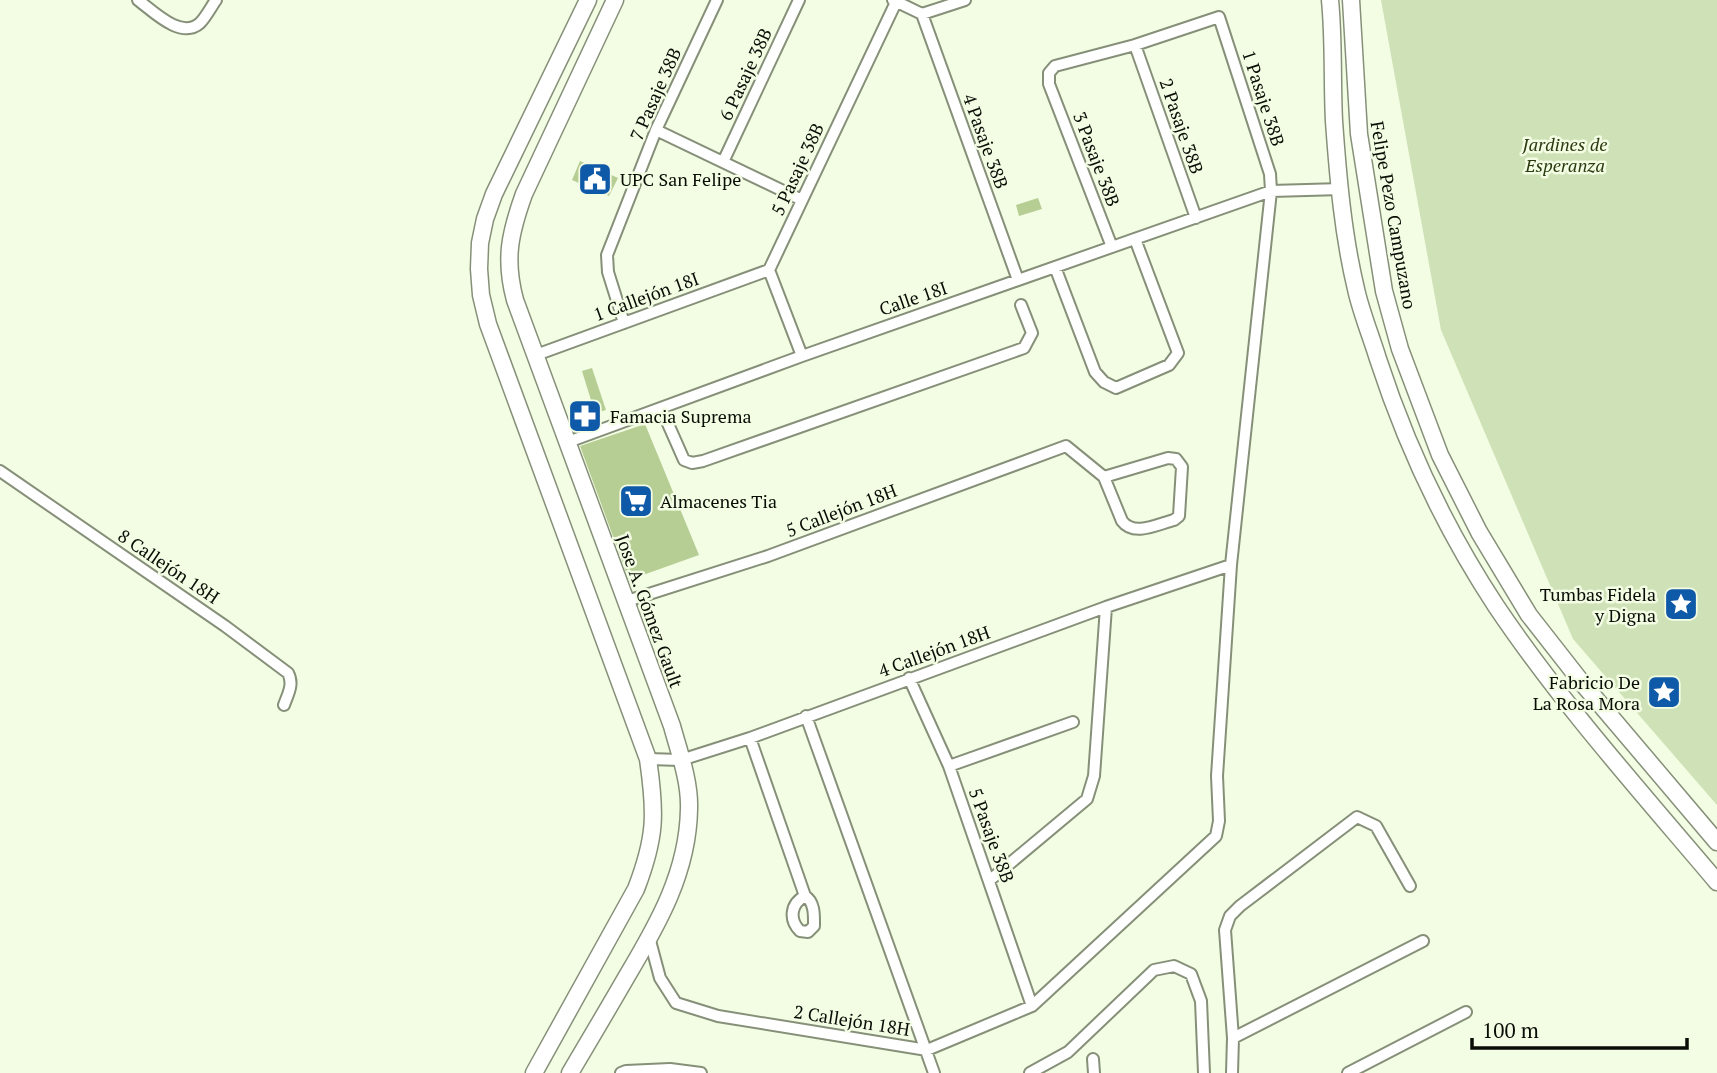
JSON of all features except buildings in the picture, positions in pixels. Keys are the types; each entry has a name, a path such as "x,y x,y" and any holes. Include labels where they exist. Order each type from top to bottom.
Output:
{"main road":[{"path":"534,1073 636,889 648,859 655,808 648,759 488,324 478,269 480,243 494,194 588,0"},
{"name":"Jose A. Gómez Gault","path":"570,1073 667,904 681,869 687,839 689,807 672,726 515,300 509,276 508,251 512,226 524,194 615,0"},
{"path":"1330,0 1334,41 1334,120 1356,291 1390,395 1436,501 1495,604 1535,661 1572,710 1717,882"},
{"name":"Felipe Pezo Campuzano","path":"1351,0 1359,134 1384,291 1400,349 1440,455 1479,532 1529,615 1583,684 1717,842"}],"street":[{"path":"138,0 176,27 187,29 200,24 216,0"},
{"name":"7 Pasaje 38B","path":"624,323 608,272 607,255 656,130 717,0"},
{"name":"6 Pasaje 38B","path":"723,162 799,0"},
{"path":"895,1 922,15 965,0"},
{"name":"5 Pasaje 38B","path":"769,270 895,1"},
{"name":"4 Pasaje 38B","path":"922,15 1018,280"},
{"name":"1 Pasaje 38B","path":"1135,45 1219,18 1270,174 1271,191 1231,565 1217,776 1219,821"},
{"name":"3 Pasaje 38B","path":"1112,247 1049,84 1049,73 1055,65 1135,45"},
{"name":"2 Pasaje 38B","path":"1135,45 1196,218"},
{"path":"656,130 802,200"},
{"name":"Calle 18I","path":"568,442 802,356 1271,191 1342,188"},
{"path":"1055,267 1095,372 1104,382 1116,387 1169,365 1178,354 1135,239"},
{"path":"769,270 802,356"},
{"name":"1 Callejón 18I","path":"536,355 769,270"},
{"path":"661,408 684,460 692,463 703,461 1024,348 1032,332 1021,305"},
{"name":"5 Callejón 18H","path":"626,601 768,556 1066,446 1104,477"},
{"path":"1168,458 1176,459 1182,467 1179,516 1174,520 1135,530 1127,527 1122,522 1104,477 1168,458"},
{"name":"8 Callejón 18H","path":"0,471 225,626 288,673 291,685 284,705"},
{"name":"4 Callejón 18H","path":"648,759 681,760 750,738 1106,607 1231,565"},
{"path":"990,880 1087,799 1094,776 1106,607"},
{"name":"5 Pasaje 38B","path":"909,678 949,766 1032,1006"},
{"path":"806,716 934,1073"},
{"path":"949,766 1073,722"},
{"path":"750,738 805,896"},
{"path":"1232,1073 1233,1038 1225,930 1230,916 1357,817 1376,825 1410,886"},
{"name":"2 Callejón 18H","path":"649,937 660,978 676,1003 718,1016 927,1050 1032,1006 1212,841 1218,831 1219,821"},
{"path":"1233,1038 1423,941"},
{"path":"1030,1073 1068,1052 1154,970 1174,966 1191,974 1201,1001 1204,1073"},
{"path":"1348,1073 1466,1012"},
{"path":"1093,1059 1094,1073"},
{"path":"621,1073 670,1069 701,1073"}],"green space":[{"name":"Jardines de Esperanza","path":"1381,0 1717,0 1717,805 1573,639 1441,330"}],"place":[{"name":"UPC San Felipe","path":"595,179"},
{"name":"Famacia Suprema","path":"585,416"},
{"name":"Almacenes Tia","path":"636,501"},
{"name":"Tumbas Fidela y Digna","path":"1681,604"},
{"name":"Fabricio De La Rosa Mora","path":"1664,692"}]}
